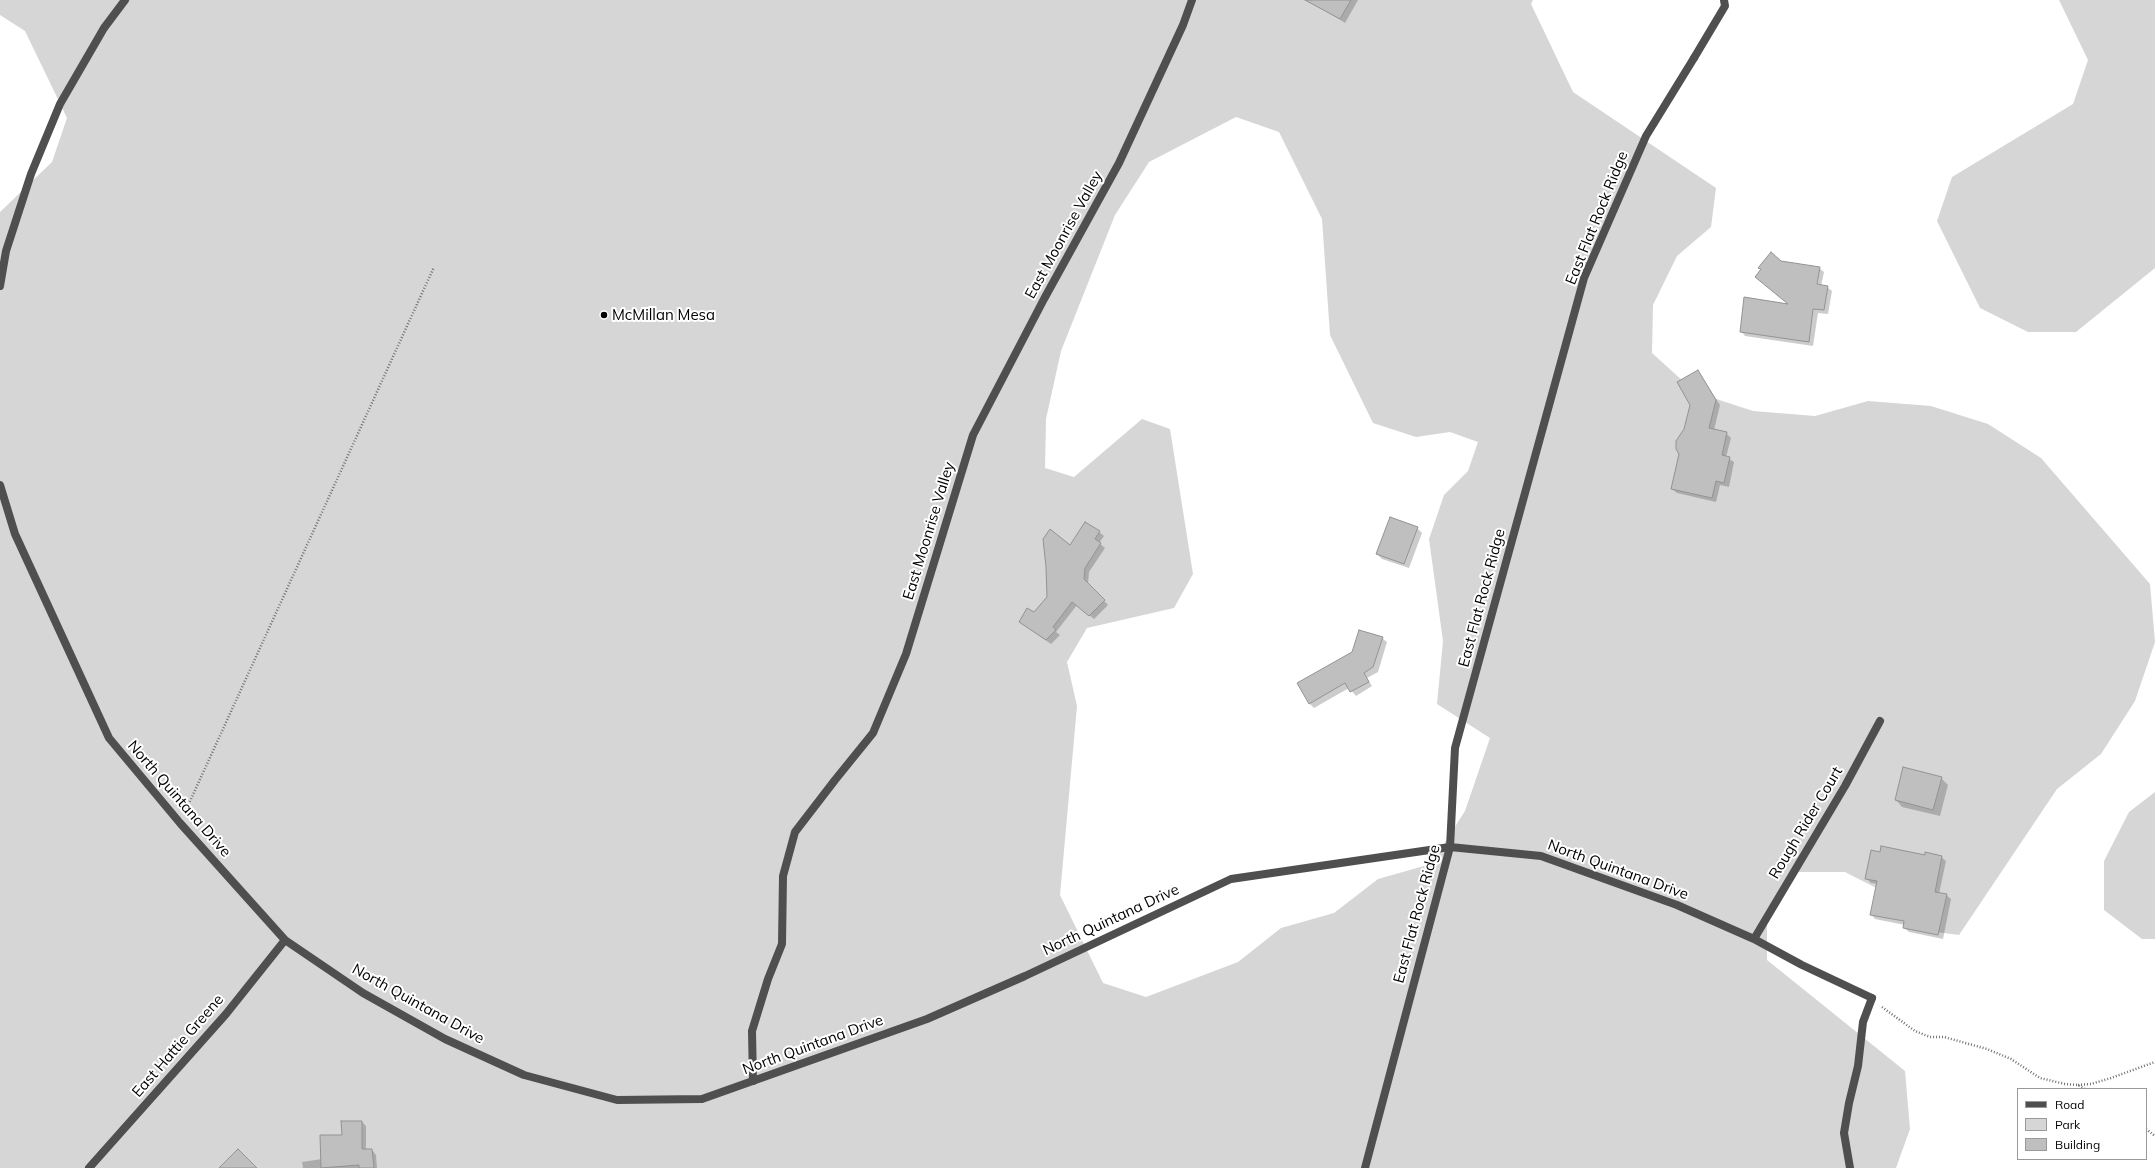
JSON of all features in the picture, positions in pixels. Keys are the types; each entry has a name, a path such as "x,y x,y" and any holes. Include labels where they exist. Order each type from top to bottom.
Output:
{"street":[{"path":"0,286 3,250 30,174 60,104 104,28 125,0"},
{"name":"East Moonrise Valley","path":"753,1081 752,1031 768,979 782,944 783,876 795,832 834,780 873,734 906,654 973,434 1040,306 1119,163 1183,25 1192,0"},
{"name":"East Flat Rock Ridge","path":"1365,1168 1450,847 1455,748 1584,278 1646,136 1725,6 1724,0"},
{"name":"North Quintana Drive","path":"0,485 15,534 109,738 180,823 285,940 363,993 438,1035 524,1075 617,1100 702,1099 927,1019 1025,976 1231,879 1450,847 1541,856 1677,905 1754,939 1802,965 1872,998"},
{"name":"Rough Rider Court","path":"1754,939 1845,786 1880,722"},
{"name":"East Hattie Greene","path":"89,1168 226,1014 285,940"},
{"path":"1850,1168 1845,1148 1844,1133 1849,1103 1858,1066 1863,1022 1872,998"}],"path":[{"path":"180,823 434,267"},
{"path":"1872,998 1890,1014 1915,1031 1930,1037 1944,1036 1987,1049 2011,1059 2040,1078 2065,1084 2091,1084 2155,1062"},
{"path":"2078,1085 2083,1088"},
{"path":"2147,1130 2155,1136"}],"green space":[{"path":"0,0 1533,0 1531,4 1573,92 1716,188 1711,227 1677,256 1653,305 1652,353 1695,392 1753,411 1815,416 1868,401 1931,406 1988,424 2041,458 2150,584 2155,642 2135,701 2101,754 2057,789 1959,935 1921,930 1892,896 1845,872 1797,872 1767,911 1767,960 1905,1071 1910,1129 1896,1168 0,1168 0,212 52,162 67,118 25,31 0,15","holes":["1236,117 1279,132 1322,219 1330,335 1373,423 1416,437 1450,432 1478,442 1468,471 1444,495 1429,539 1443,641 1437,704 1490,738 1465,811 1431,864 1378,879 1334,913 1281,928 1238,962 1146,997 1103,983 1060,895 1077,706 1067,662 1087,628 1174,608 1193,574 1170,429 1142,419 1074,477 1045,468 1046,419 1061,351 1115,215 1149,162"]},
{"path":"2059,0 2155,0 2155,268 2076,332 2028,332 1980,308 1937,221 1952,177 2073,104 2088,60"},
{"path":"2155,792 2155,939 2142,939 2104,910 2104,861 2129,812"}],"building":[{"path":"1305,0 1351,0 1340,19"},
{"path":"1771,252 1781,261 1820,267 1817,284 1828,286 1824,310 1813,309 1809,342 1740,332 1744,297 1788,304 1755,277 1761,269 1758,268"},
{"path":"1698,370 1716,400 1709,428 1727,432 1722,455 1730,457 1724,483 1716,481 1712,498 1671,489 1679,454 1676,449 1676,441 1684,429 1690,405 1677,382"},
{"path":"1390,517 1418,527 1404,564 1376,554"},
{"path":"1085,522 1100,531 1095,539 1101,543 1085,568 1084,579 1105,600 1089,616 1072,602 1053,627 1056,630 1046,640 1019,622 1027,608 1034,612 1047,597 1043,539 1050,529 1070,545"},
{"path":"1359,630 1383,637 1373,667 1364,673 1369,682 1350,692 1345,683 1309,704 1297,683 1352,652"},
{"path":"1903,767 1942,777 1933,810 1895,800"},
{"path":"1881,846 1925,855 1925,852 1942,856 1935,892 1947,894 1938,935 1903,928 1904,921 1870,915 1877,881 1865,879 1871,850 1880,852"},
{"path":"341,1121 362,1121 362,1149 372,1149 374,1168 359,1168 359,1165 321,1168 320,1135 342,1135"},
{"path":"238,1149 257,1168 219,1168"}],"place":[{"name":"McMillan Mesa","path":"604,315"}]}
